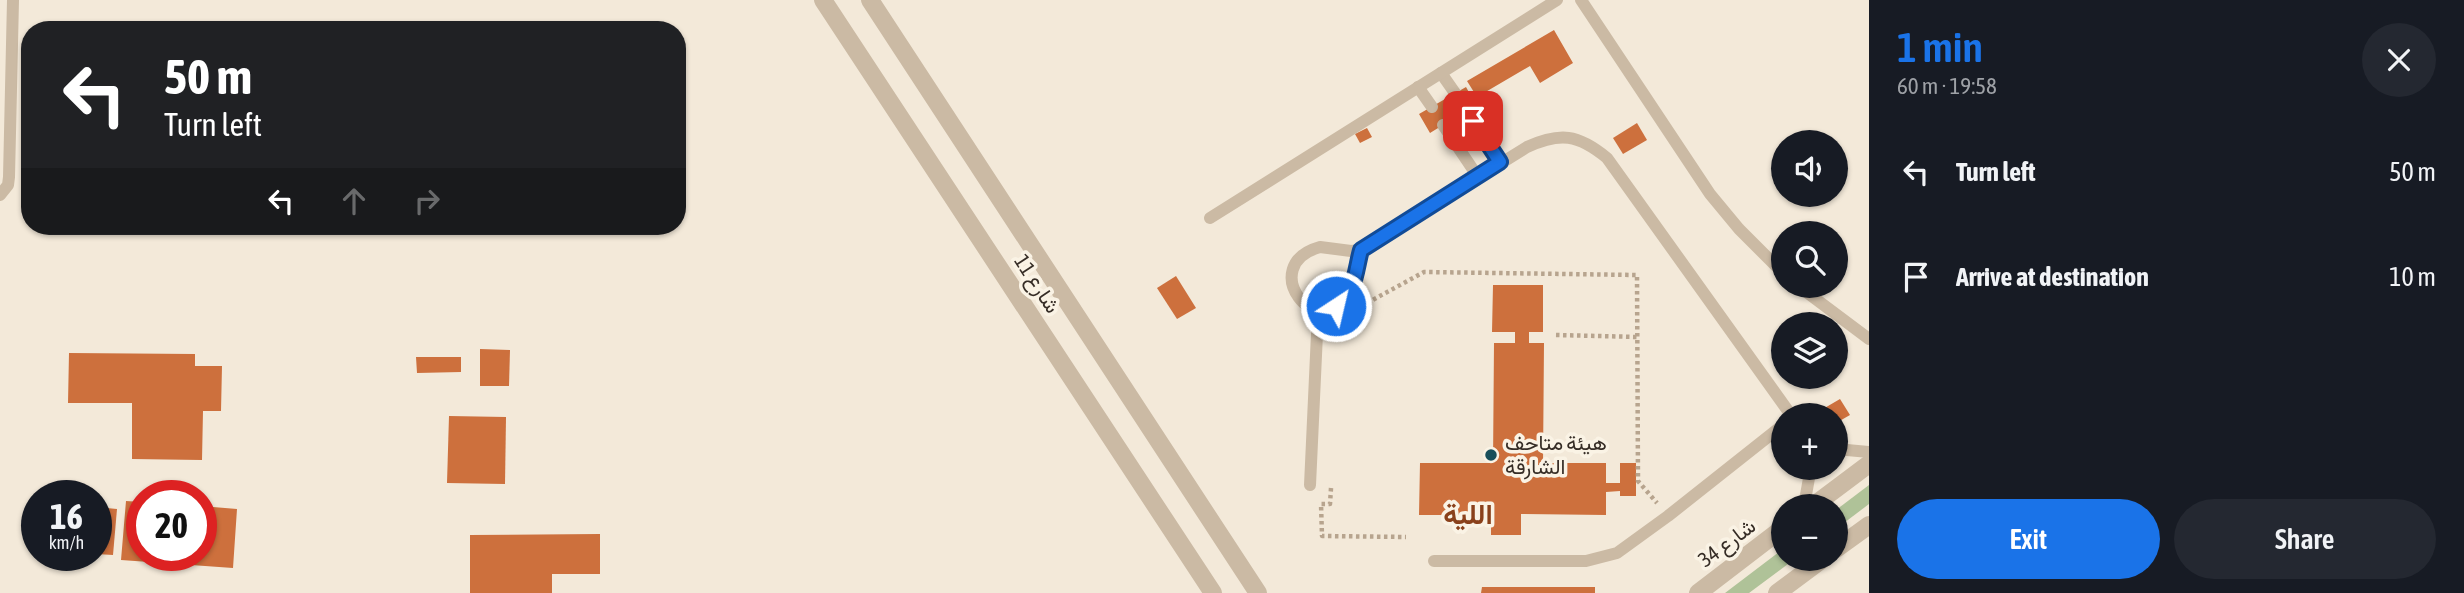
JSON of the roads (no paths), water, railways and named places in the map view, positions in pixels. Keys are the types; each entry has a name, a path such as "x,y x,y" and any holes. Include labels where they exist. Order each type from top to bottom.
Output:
{"street":[{"name":"شارع 11","path":"823,0 1213,593"},
{"name":"شارع 11","path":"870,0 1258,593"},
{"path":"1829,494 1869,464"},
{"path":"1848,540 1869,525"},
{"name":"شارع 34","path":"1698,593 1771,537"},
{"path":"1777,593 1807,571"}],"lane":[{"path":"0,195 8,186 9,177 13,0"},
{"path":"1210,218 1557,0"},
{"path":"1581,0 1710,194 1739,229 1771,261"},
{"path":"1441,73 1455,93"},
{"path":"1418,87 1432,107"},
{"path":"1473,121 1500,162"},
{"path":"1443,125 1478,177"},
{"path":"1361,250 1350,294 1336,306 1318,312 1308,308 1294,292 1292,271 1296,262 1311,249 1320,247 1361,250 1500,162 1547,138 1569,137 1590,143 1607,158 1782,403"},
{"path":"1814,298 1869,339"},
{"path":"1310,485 1318,312"},
{"path":"1434,561 1597,559 1617,553 1771,434"},
{"path":"1848,450 1869,452"}],"place":[{"name":"هيئة متاحف الشارقة","path":"1491,455"}],"district":[{"name":"اللية","path":"1468,514"}]}
